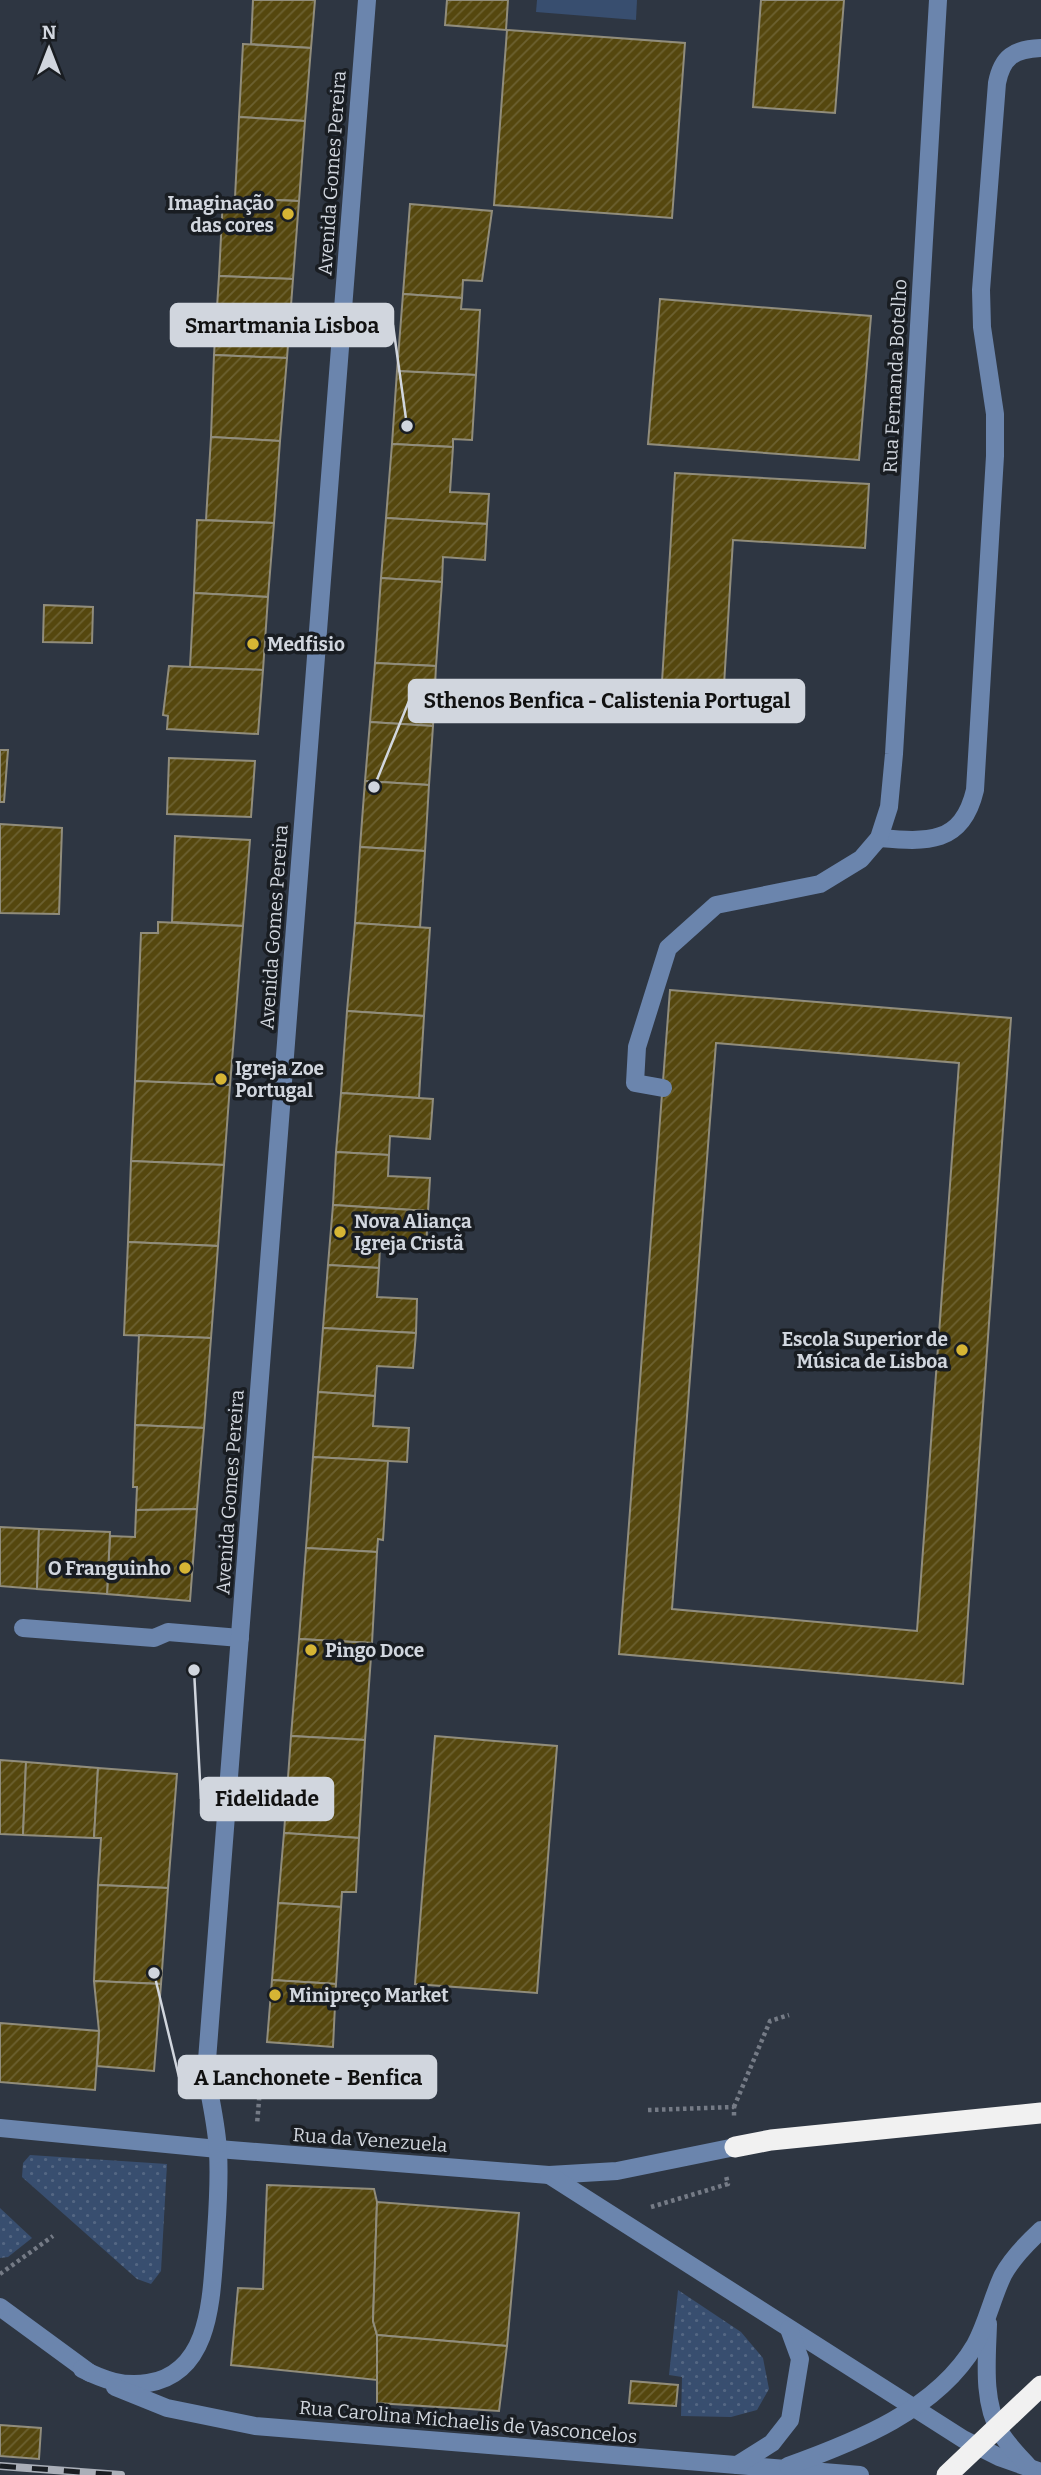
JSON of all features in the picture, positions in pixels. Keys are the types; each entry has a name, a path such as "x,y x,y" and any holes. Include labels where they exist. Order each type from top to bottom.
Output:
{"highway":[{"path":"735,2147 808,2136 1041,2112"},
{"path":"947,2475 1041,2386"}],"street":[{"name":"Avenida Gomes Pereira","path":"82,2369 112,2382 139,2384 174,2374 194,2356 211,2304 219,2183 218,2149 206,2073 367,0"},
{"name":"Rua Fernanda Botelho","path":"879,838 888,807 894,754 938,0"},
{"path":"663,1088 635,1083 637,1047 667,948 716,905 820,884 861,859 879,838 919,841 943,836 959,826 971,810 975,790 995,456 995,414 982,327 981,290 997,83 1005,58 1015,52 1041,48"},
{"path":"23,1629 155,1638 168,1632 240,1638"},
{"name":"Rua da Venezuela","path":"0,2128 218,2149 549,2175 617,2171 735,2147"},
{"path":"549,2175 963,2439 1036,2470"},
{"path":"785,2467 846,2445 913,2406 961,2366 976,2343 1004,2273 1041,2230"},
{"path":"0,2307 82,2369"},
{"path":"989,2309 987,2367 993,2413 999,2431 1036,2470"},
{"path":"737,2465 772,2443 790,2420 800,2359 789,2329"},
{"name":"Rua Carolina Michaelis de Vasconcelos","path":"82,2369 143,2400 224,2421 860,2475"}],"path":[{"path":"734,2107 770,2021 789,2015"},
{"path":"0,2274 54,2236"}],"shaded area":[{"path":"537,0 637,0 636,20 536,12"},
{"path":"30,2155 167,2164 161,2271 151,2284 137,2279 22,2177 23,2163"},
{"path":"0,2208 32,2238 8,2257 0,2258"},
{"path":"678,2290 741,2332 763,2358 769,2389 757,2410 731,2417 681,2416 682,2377 669,2375"}],"building":[{"path":"253,0 315,0 311,48 251,44"},
{"path":"447,0 508,0 506,30 445,25"},
{"path":"761,0 844,0 835,113 753,107"},
{"path":"507,30 685,43 672,218 494,205"},
{"path":"243,44 311,48 305,121 239,117"},
{"path":"239,117 305,121 299,201 235,198"},
{"path":"223,198 299,201 293,279 219,276"},
{"path":"410,204 492,211 482,281 463,280 462,298 403,294"},
{"path":"219,276 293,279 287,358 214,355"},
{"path":"403,294 462,298 461,309 480,310 476,375 397,371"},
{"path":"660,299 871,316 859,460 648,444"},
{"path":"214,355 287,358 280,441 211,437"},
{"path":"397,371 476,375 472,440 453,439 453,447 392,444"},
{"path":"211,437 280,441 274,523 206,520"},
{"path":"392,444 453,447 450,492 489,494 487,524 386,518"},
{"path":"675,473 869,484 865,548 733,540 723,701 661,698"},
{"path":"386,518 487,524 485,560 443,557 442,582 381,578"},
{"path":"197,520 274,523 268,597 194,593"},
{"path":"381,578 442,582 436,666 375,663"},
{"path":"194,593 268,597 263,670 190,667"},
{"path":"44,605 93,607 92,643 43,642"},
{"path":"375,663 436,666 433,726 370,722"},
{"path":"169,666 263,670 258,734 167,729 168,716 163,715"},
{"path":"370,722 433,726 429,785 365,781"},
{"path":"0,750 8,750 4,802 0,802"},
{"path":"169,758 255,761 251,817 167,814"},
{"path":"365,781 429,785 425,851 360,847"},
{"path":"0,824 62,828 59,914 0,913"},
{"path":"175,836 250,840 243,926 172,922"},
{"path":"360,847 425,851 420,928 355,923"},
{"path":"158,922 243,926 230,1085 135,1081 141,933 158,933"},
{"path":"355,923 430,928 424,1016 347,1011"},
{"name":"Escola Superior de Música de Lisboa","path":"670,990 1011,1018 963,1684 619,1654","holes":["716,1043 959,1063 917,1631 672,1609"]},
{"path":"347,1011 424,1016 419,1098 341,1093"},
{"path":"135,1081 230,1085 224,1165 131,1161"},
{"path":"341,1093 433,1099 430,1139 390,1136 389,1155 336,1152"},
{"path":"336,1152 389,1155 388,1176 430,1178 428,1211 333,1205"},
{"path":"131,1161 224,1165 218,1246 128,1242"},
{"path":"333,1205 428,1211 426,1249 380,1246 379,1268 328,1265"},
{"path":"128,1242 218,1246 211,1338 124,1335"},
{"path":"328,1265 379,1268 377,1297 417,1299 416,1333 323,1328"},
{"path":"323,1328 416,1333 413,1368 377,1366 375,1396 318,1392"},
{"path":"139,1335 211,1338 204,1428 135,1425"},
{"path":"318,1392 375,1396 373,1426 409,1428 407,1462 313,1457"},
{"path":"135,1425 204,1428 197,1509 136,1510 137,1487 133,1487"},
{"path":"313,1457 388,1461 383,1540 378,1539 377,1552 306,1548"},
{"path":"197,1509 190,1601 107,1594 110,1536 135,1537 136,1510"},
{"path":"0,1527 39,1529 37,1589 0,1586"},
{"path":"39,1529 110,1532 107,1594 37,1589"},
{"path":"306,1548 377,1552 372,1643 299,1639"},
{"path":"299,1639 372,1643 365,1740 291,1736"},
{"path":"291,1736 365,1740 359,1838 284,1833"},
{"path":"435,1736 557,1746 537,1993 415,1984"},
{"path":"0,1760 26,1762 23,1835 0,1834"},
{"path":"26,1762 98,1768 94,1838 23,1835"},
{"path":"98,1768 177,1774 168,1888 98,1885 101,1838 94,1838"},
{"path":"284,1833 359,1838 356,1892 342,1892 341,1907 278,1903"},
{"path":"98,1885 168,1888 161,1984 94,1981"},
{"path":"278,1903 341,1907 336,1984 272,1980"},
{"path":"272,1980 336,1984 333,2047 267,2042"},
{"path":"94,1981 161,1984 154,2071 97,2066 99,2031"},
{"path":"0,2023 99,2031 95,2090 0,2082"},
{"path":"267,2185 374,2189 377,2202 373,2321 377,2335 377,2380 231,2365 238,2288 263,2289"},
{"path":"377,2202 519,2213 507,2346 377,2335 373,2321"},
{"path":"377,2335 507,2346 499,2411 377,2403"},
{"path":"631,2381 678,2385 676,2406 629,2403"},
{"path":"0,2425 41,2428 39,2459 0,2456"}],"railway":[{"path":"0,2466 121,2475"}],"place":[{"name":"Imaginação das cores","path":"288,214"},
{"name":"Smartmania Lisboa","path":"407,426"},
{"name":"Medfisio","path":"253,644"},
{"name":"Sthenos Benfica - Calistenia Portugal","path":"374,787"},
{"name":"Igreja Zoe Portugal","path":"221,1079"},
{"name":"Nova Aliança Igreja Cristã","path":"340,1232"},
{"name":"Escola Superior de Música de Lisboa","path":"962,1350"},
{"name":"O Franguinho","path":"185,1568"},
{"name":"Pingo Doce","path":"311,1650"},
{"name":"Fidelidade","path":"194,1670"},
{"name":"A Lanchonete - Benfica","path":"154,1973"},
{"name":"Minipreço Market","path":"275,1995"}]}
